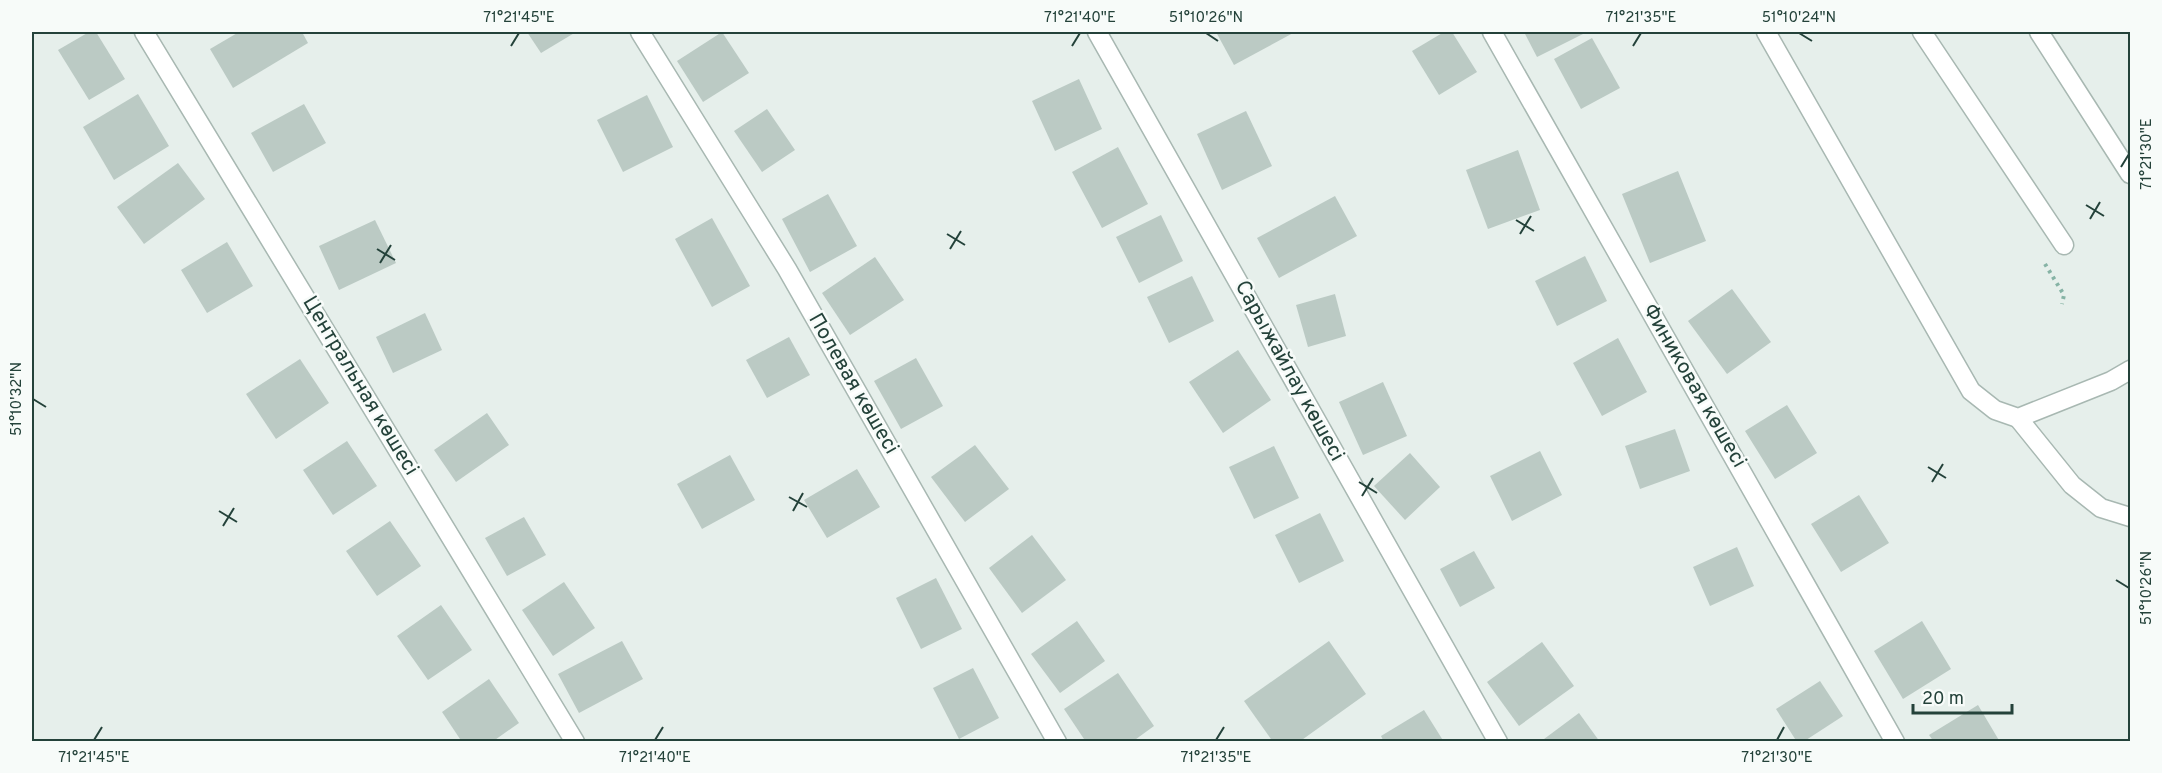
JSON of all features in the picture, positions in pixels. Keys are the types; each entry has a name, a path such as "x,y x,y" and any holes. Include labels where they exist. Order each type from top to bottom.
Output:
{"street":[{"name":"Центральная көшесі","path":"144,32 575,741"},
{"name":"Полевая көшесі","path":"640,32 787,269 1057,741"},
{"name":"Сарыжайлау көшесі","path":"1097,32 1498,741"},
{"name":"Финиковая көшесі","path":"1492,32 1895,741"},
{"path":"1766,32 1971,391 1995,410 2018,418 2072,485 2101,508 2130,517"},
{"path":"1922,32 2064,245"},
{"path":"2039,32 2130,174"},
{"path":"2018,418 2111,381 2130,370"}],"building":[{"path":"89,32 96,32 125,79 89,100 58,50"},
{"path":"239,32 302,32 308,43 233,88 210,49"},
{"path":"527,32 576,32 541,53"},
{"path":"722,32 749,73 703,102 677,61"},
{"path":"1216,32 1295,32 1234,65"},
{"path":"1444,32 1452,32 1477,72 1439,95 1412,51"},
{"path":"1524,32 1584,32 1585,33 1537,57"},
{"path":"1592,38 1620,88 1581,109 1554,59"},
{"path":"1079,79 1102,129 1055,151 1032,101"},
{"path":"138,94 169,146 114,180 83,127"},
{"path":"647,95 673,147 623,172 597,120"},
{"path":"304,104 326,143 273,172 251,133"},
{"path":"767,109 795,150 762,172 734,131"},
{"path":"1246,111 1272,166 1222,190 1197,134"},
{"path":"1118,147 1148,204 1102,228 1072,172"},
{"path":"1518,150 1540,210 1488,229 1466,170"},
{"path":"178,163 205,199 144,244 117,207"},
{"path":"1678,171 1706,241 1650,263 1622,194"},
{"path":"828,194 857,246 810,272 782,219"},
{"path":"1335,196 1357,236 1279,278 1257,238"},
{"path":"1161,215 1183,261 1139,283 1116,237"},
{"path":"712,218 750,286 712,307 675,239"},
{"path":"375,220 396,263 339,290 319,246"},
{"path":"227,242 253,286 207,313 181,270"},
{"path":"1585,256 1607,301 1557,326 1535,281"},
{"path":"875,257 904,300 850,335 822,293"},
{"path":"1192,276 1214,321 1169,343 1147,297"},
{"path":"1732,289 1771,342 1727,374 1688,321"},
{"path":"1335,294 1346,336 1308,347 1296,305"},
{"path":"425,313 442,350 393,373 376,337"},
{"path":"789,337 810,375 767,398 746,360"},
{"path":"1618,338 1647,392 1602,416 1573,363"},
{"path":"1238,350 1271,400 1223,433 1189,382"},
{"path":"916,358 943,406 901,429 874,381"},
{"path":"300,359 329,403 276,439 246,394"},
{"path":"1383,382 1407,436 1363,455 1339,402"},
{"path":"1787,405 1817,453 1775,479 1745,431"},
{"path":"487,413 509,445 456,482 434,450"},
{"path":"1675,429 1690,471 1640,489 1625,446"},
{"path":"347,441 377,486 333,515 303,470"},
{"path":"975,445 1009,489 965,522 931,477"},
{"path":"1274,446 1299,498 1254,519 1229,467"},
{"path":"1540,451 1562,495 1512,521 1490,476"},
{"path":"1410,453 1440,487 1405,520 1374,486"},
{"path":"730,455 755,500 702,529 677,484"},
{"path":"857,469 880,507 827,538 804,500"},
{"path":"1859,495 1889,543 1841,572 1811,524"},
{"path":"1320,513 1344,561 1299,583 1275,535"},
{"path":"524,517 546,555 507,576 485,538"},
{"path":"390,521 421,566 377,596 346,551"},
{"path":"1032,535 1066,580 1022,613 989,568"},
{"path":"1737,547 1754,586 1710,606 1693,567"},
{"path":"1474,551 1495,588 1460,607 1440,569"},
{"path":"936,578 962,629 921,649 896,598"},
{"path":"564,582 595,628 553,656 522,610"},
{"path":"441,605 472,650 428,680 397,636"},
{"path":"1077,621 1105,661 1060,693 1031,654"},
{"path":"1922,621 1951,669 1903,699 1874,651"},
{"path":"622,641 643,679 579,713 558,674"},
{"path":"1329,641 1366,694 1299,742 1273,742 1244,701"},
{"path":"1542,642 1574,686 1519,726 1487,682"},
{"path":"973,668 999,718 959,739 933,688"},
{"path":"1118,673 1154,726 1132,742 1086,742 1064,709"},
{"path":"489,679 519,723 492,742 462,742 442,712"},
{"path":"1820,681 1843,716 1803,742 1797,742 1776,709"},
{"path":"1978,705 2000,742 1934,742 1929,735"},
{"path":"1424,710 1444,742 1384,742 1381,736"},
{"path":"1579,713 1600,742 1540,742"}]}
